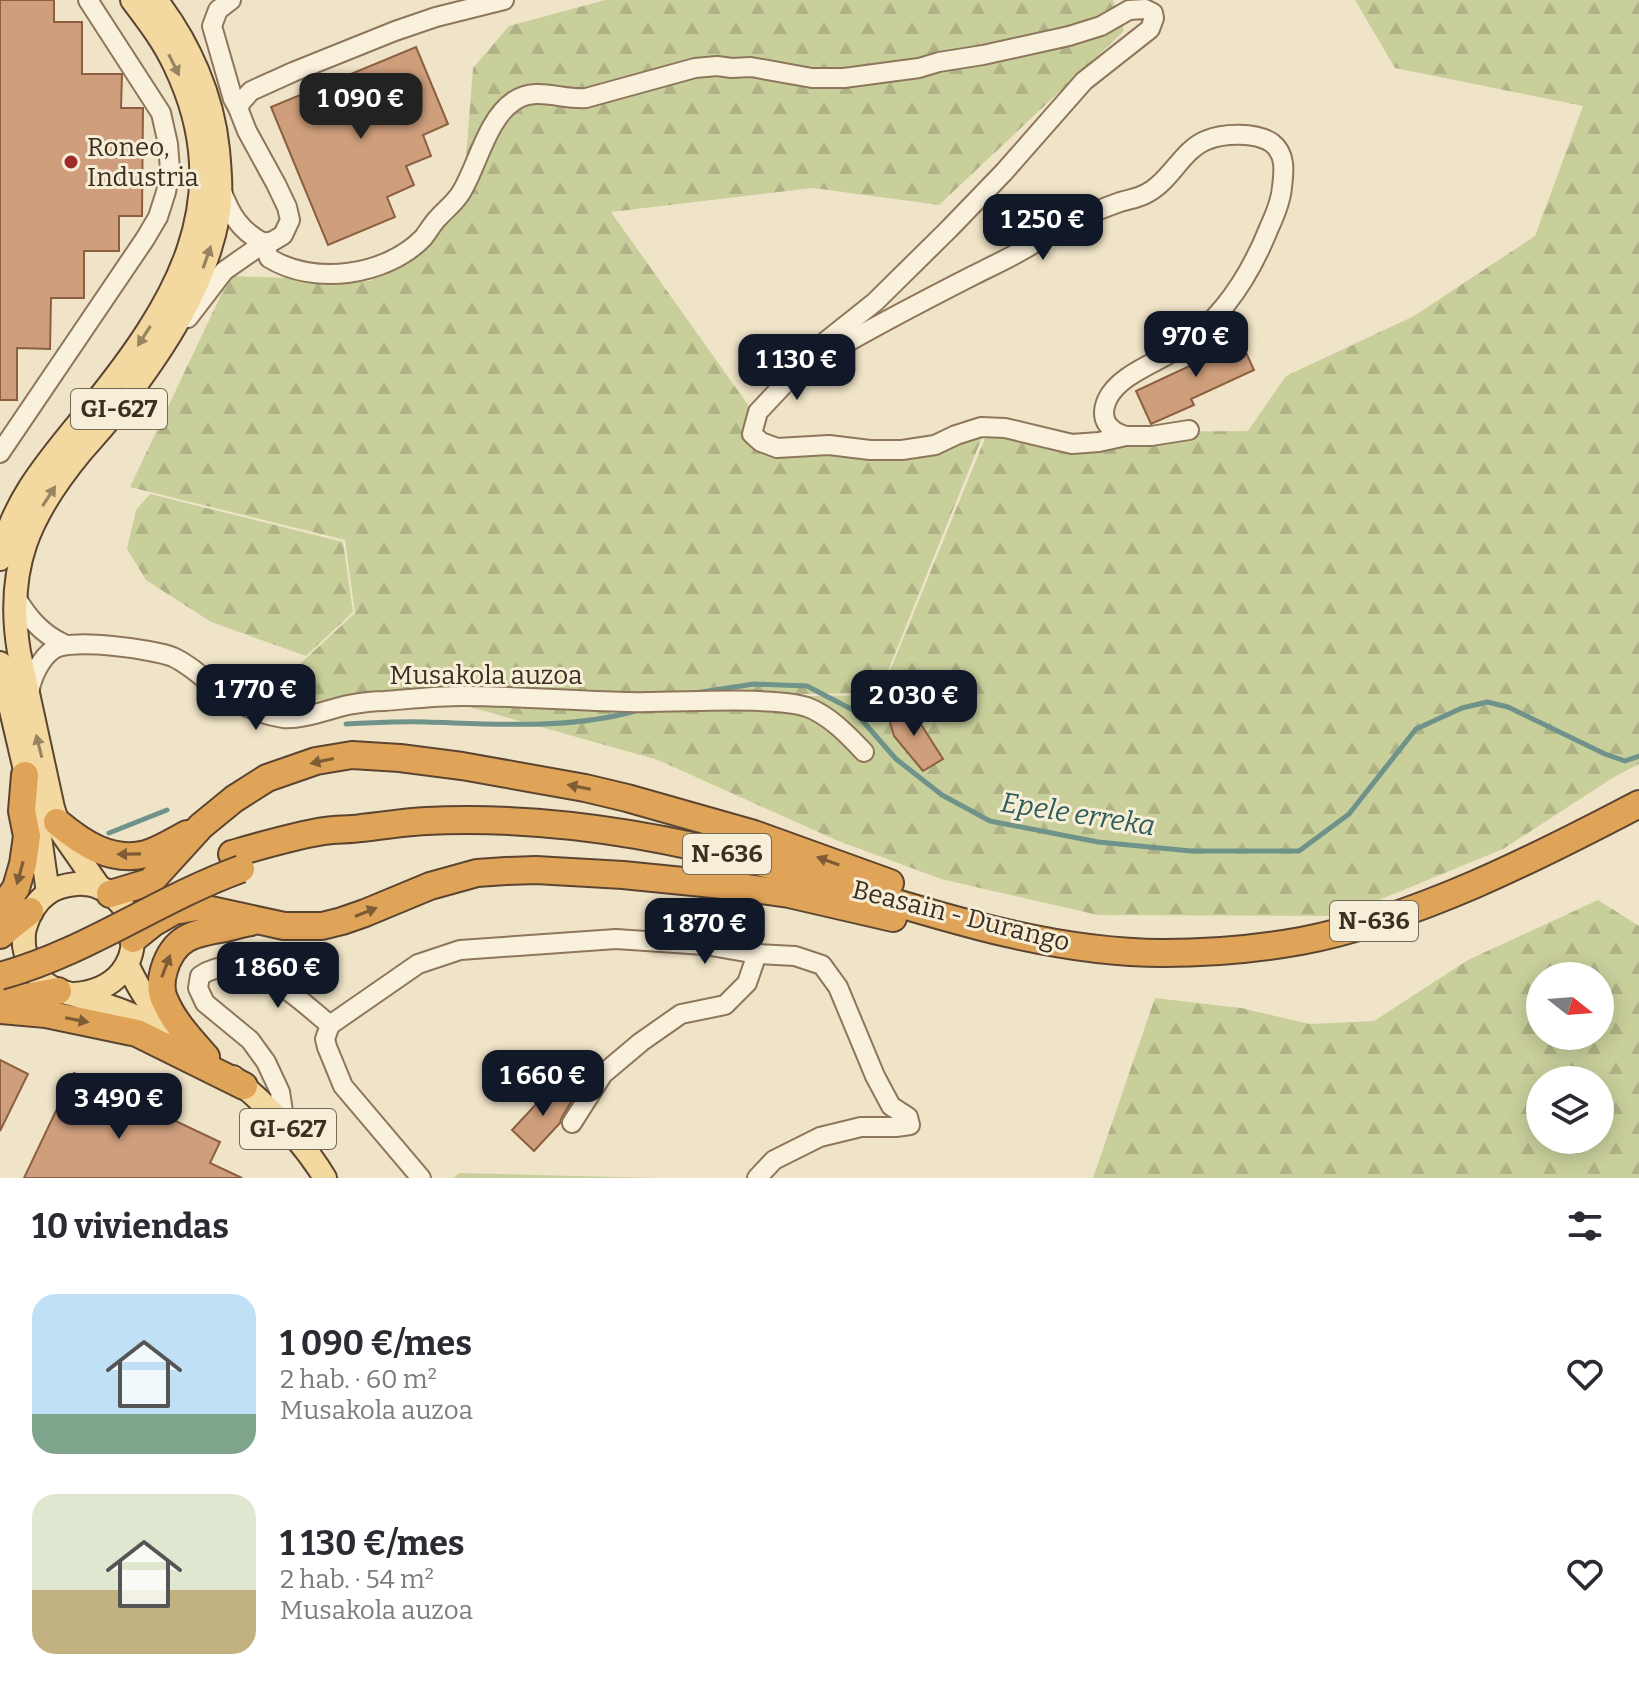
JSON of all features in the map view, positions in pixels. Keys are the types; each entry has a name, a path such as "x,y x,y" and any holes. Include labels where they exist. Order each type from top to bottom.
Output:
{"highway":[{"path":"105,891 150,882 201,826 234,799 267,778 316,761 352,755 462,766 585,788 692,815 976,912 1034,926 1087,948"},
{"path":"0,910 16,888 23,864 27,836 22,811 25,775"},
{"name":"Beasain - Durango","path":"236,862 266,844 312,834 425,821 559,825 632,834 714,850 979,926 1087,948 1161,953 1232,950 1303,940 1349,929 1484,880 1567,842 1639,804"},
{"path":"57,822 91,847 126,856 149,853 201,826"},
{"path":"0,960 55,940 195,869 236,862"},
{"path":"0,976 44,963 88,943 236,862"},
{"path":"130,951 153,923 174,911 197,907 284,926 322,926 365,913 430,886 477,873 536,870 733,886 789,894 1009,945 1087,948"},
{"path":"0,935 39,902"},
{"path":"206,1057 186,1034 164,999 161,983 164,967 187,936 258,922"},
{"path":"0,1002 67,993"},
{"path":"0,1010 46,1014 137,1033 244,1086"}],"main road":[{"name":"GI-627","path":"0,559 8,530 35,477 128,360 158,315 190,249 199,210 202,172 197,134 189,100 175,66 132,0"},
{"name":"GI-627","path":"156,0 186,46 217,131 219,215 209,253 193,292 164,343 119,408 59,479 37,514 23,546 14,594 15,629 57,822 67,841 105,891 122,906 130,922 130,951 144,997 158,1015 285,1124 325,1178"},
{"name":"GI-627","path":"0,663 39,830 39,902 23,934 26,958 38,978 67,993 128,1014 206,1057"},
{"path":"0,687 16,734"},
{"path":"39,902 65,885 83,884 105,891"},
{"path":"67,993 91,993 106,987 118,977 130,951"}],"street":[{"path":"0,453 145,239 158,217 166,192 170,170 161,113 88,0"},
{"path":"164,343 224,271 264,243 283,235 290,220 287,207 233,99 212,26 218,10 231,0"},
{"path":"238,108 251,91 293,72 436,17 504,0"},
{"path":"220,187 238,226 264,243 269,258 281,266 335,274 365,268 395,257 422,238 457,198 497,118 511,103 525,96 542,94 588,98 695,68 717,66 751,67 812,78 866,76 1069,36 1101,26 1129,10 1145,9 1153,13 1150,29 1084,81 1004,172 955,222 875,302 821,345 758,412 752,434 761,442 777,448 829,445 902,450 935,445 981,427 1005,428 1072,444 1189,430"},
{"path":"811,357 829,353 1067,224 1152,191 1205,140 1230,135 1266,139 1277,147 1284,164 1282,193 1263,244 1237,291 1208,326 1184,346 1130,376 1113,391 1107,401 1106,423 1110,430 1126,436"},
{"path":"14,594 42,632 64,644"},
{"path":"29,702 30,689 41,663 46,655 64,644"},
{"name":"Musakola auzoa","path":"64,644 162,653 189,666 215,688 249,709 285,718 382,701 462,696 628,702 790,703 810,708 852,739 864,752"},
{"path":"421,1178 343,1086 325,1039 330,1025 418,964 460,950 616,939 705,945 757,954 795,956 822,965 838,987 875,1076 891,1106 908,1117 910,1125 861,1127 820,1137 774,1160 757,1178"},
{"path":"572,1123 603,1074 641,1042 681,1014 725,1005 747,983 757,954"},
{"path":"285,1124 280,1092 266,1062 250,1040 205,1003 198,988 200,976 212,968 230,966 252,971 279,983 330,1025"}],"green space":[{"path":"605,0 1113,0 1124,31 939,205 813,188 611,212 753,412 758,453 983,435 879,693 260,701 355,613 345,540 130,487 230,276 371,281 464,182 473,68 509,26"},
{"path":"1355,0 1639,0 1639,764 1503,849 1340,916 1098,915 941,879 836,840 658,760 449,701 880,695 986,436 983,433 1248,431 1286,376 1414,316 1535,236 1583,106 1395,68"},
{"path":"150,494 343,542 353,612 306,656 211,622 146,580 127,549 136,510"},
{"path":"1598,900 1639,926 1639,1178 1093,1178 1155,998 1241,1008 1310,1024 1374,1021 1468,960"},
{"path":"459,1173 656,1178 454,1178"}],"building":[{"name":"Roneo, Industria","path":"0,0 54,0 54,22 82,22 82,74 122,74 121,108 143,108 142,216 119,216 119,251 84,251 84,298 51,298 50,349 17,348 17,400 0,400"},
{"path":"416,47 448,124 423,135 431,156 406,166 414,185 387,197 395,217 328,245 271,107"},
{"path":"1237,333 1254,370 1191,399 1194,405 1151,424 1136,391 1196,363 1192,353"},
{"path":"908,706 911,719 917,718 943,759 923,771 894,736 887,712"},
{"path":"0,1060 28,1074 0,1131"},
{"path":"74,1073 220,1142 210,1163 242,1178 24,1178"},
{"path":"554,1085 571,1102 560,1123 534,1151 512,1130"}],"waterway":[{"name":"Epele erreka","path":"695,693 754,684 807,686 853,710 896,759 942,795 990,821 1098,842 1191,851 1299,851 1349,814 1416,729 1462,708 1487,702 1508,707 1605,754 1625,761 1639,756"},
{"name":"Epele erreka","path":"346,724 560,723 587,721 639,710"},
{"path":"109,833 167,810"}],"place":[{"name":"Roneo, Industria","path":"71,162"}]}
